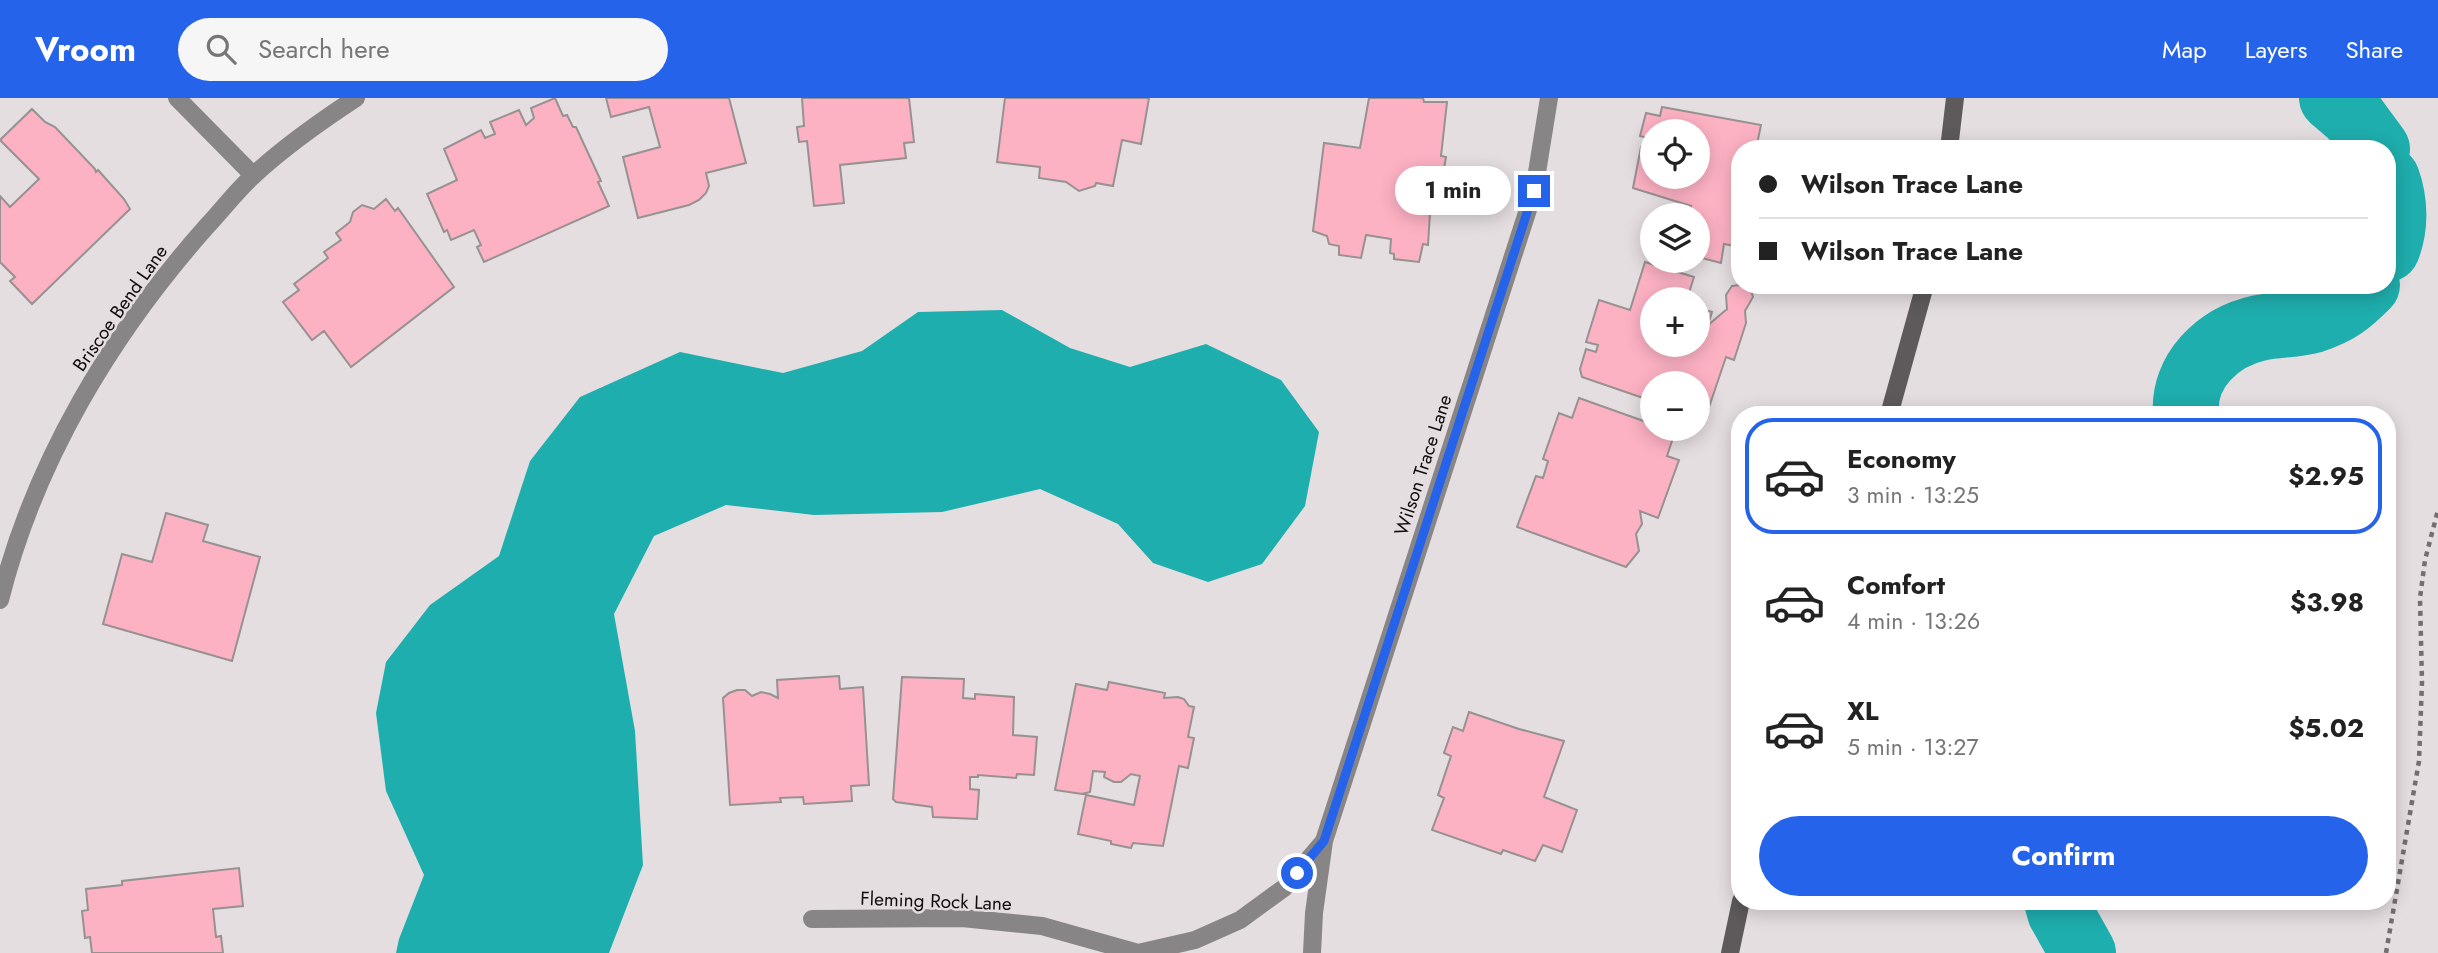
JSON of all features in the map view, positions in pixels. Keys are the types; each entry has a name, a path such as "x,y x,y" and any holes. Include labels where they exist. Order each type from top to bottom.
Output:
{"street":[{"path":"177,98 253,175"},
{"name":"Briscoe Bend Lane","path":"0,600 12,550 51,454 106,358 177,261 253,175 321,121 356,98"},
{"name":"Wilson Trace Lane","path":"1312,953 1314,912 1324,841 1534,191 1549,98"},
{"path":"1950,140 1955,98"},
{"path":"1891,406 1923,294"},
{"name":"Wilson Trace Lane","path":"1138,953 1195,940 1240,920 1284,888 1324,841"},
{"path":"1730,953 1739,910"},
{"name":"Fleming Rock Lane","path":"812,919 962,918 1042,926 1138,953"}],"path":[{"path":"2396,895 2419,761 2422,682 2420,598 2425,561 2438,510"},
{"path":"2386,953 2393,910"}],"water":[{"path":"1002,310 1070,348 1130,367 1206,344 1281,380 1319,432 1305,506 1262,564 1208,582 1153,563 1118,524 1040,489 942,512 814,515 726,505 654,536 614,614 635,731 643,865 609,953 396,953 424,875 386,791 376,713 386,662 430,605 499,556 530,461 580,397 680,352 783,373 862,351 918,312"}],"building":[{"path":"555,98 563,116 567,115 573,127 576,127 601,181 598,182 609,206 484,262 477,247 481,245 474,230 451,240 447,230 444,232 427,194 457,180 444,149 481,130 485,138 495,134 490,122 519,110 526,125 534,118 531,108"},
{"path":"606,98 729,98 746,163 706,173 709,186 699,200 638,218 623,157 660,147 649,107 611,117"},
{"path":"802,98 909,98 914,142 904,143 906,158 840,165 844,203 814,206 807,141 799,142 797,127 804,126"},
{"path":"1005,98 1149,98 1141,144 1122,140 1113,186 1096,183 1095,186 1079,191 1066,182 1039,178 1040,167 997,162"},
{"path":"1369,98 1423,98 1424,102 1447,102 1441,156 1446,157 1440,191 1436,190 1430,213 1428,245 1423,244 1419,262 1394,259 1394,254 1390,253 1391,239 1366,235 1361,258 1339,255 1339,246 1329,244 1327,236 1313,231 1324,143 1360,148"},
{"path":"1662,107 1761,125 1758,140 1731,140 1731,245 1724,244 1721,263 1710,260 1710,203 1681,203 1633,188 1640,152 1640,189 1710,189 1710,119 1644,119 1646,113 1660,116"},
{"path":"32,109 45,122 55,127 96,172 98,170 130,209 32,304 10,281 15,277 0,262 0,196 10,207 39,179 0,140"},
{"path":"386,199 395,211 398,208 454,287 351,367 324,331 312,340 283,302 299,290 294,284 328,258 324,252 341,240 336,233 350,222 353,212 362,205 374,209"},
{"path":"1642,273 1681,273 1694,277 1691,287 1640,287 1640,357 1710,357 1710,323 1727,309 1726,295 1731,288 1731,294 1752,294 1753,297 1745,311 1746,323 1734,360 1726,357 1710,404 1710,371 1640,371 1640,397 1582,377 1580,369 1586,349 1596,352 1598,345 1586,342 1599,300 1630,310"},
{"path":"1579,398 1640,420 1640,441 1672,441 1667,456 1679,460 1658,518 1640,511 1642,524 1636,534 1639,551 1626,567 1517,527 1536,476 1543,478 1548,461 1543,459 1559,413 1572,418"},
{"path":"166,513 208,525 203,541 260,557 232,661 103,624 122,554 152,562"},
{"path":"839,676 840,689 863,687 869,785 851,786 852,801 804,804 803,797 780,798 781,802 730,805 723,698 737,690 745,690 752,696 761,692 778,698 777,680"},
{"path":"902,677 964,679 963,698 975,699 975,694 1014,697 1013,735 1037,737 1034,775 1017,774 1016,778 978,775 970,777 970,789 979,790 977,819 933,817 932,807 896,802 893,799"},
{"path":"1109,682 1165,693 1164,698 1178,697 1194,707 1188,737 1194,738 1188,768 1179,766 1163,846 1133,843 1131,848 1078,834 1086,795 1134,805 1140,776 1131,774 1121,782 1114,782 1104,777 1105,772 1093,771 1090,792 1082,794 1055,790 1076,684 1107,690"},
{"path":"1469,712 1564,741 1544,797 1577,810 1562,852 1543,845 1535,861 1503,850 1501,854 1432,830 1444,798 1438,795 1451,756 1444,753 1453,727 1463,731"},
{"path":"239,868 243,906 213,909 216,937 221,936 223,953 92,953 90,937 85,938 82,911 88,910 86,889 122,885 122,881"}],"waterway":[{"path":"2332,98 2352,115 2370,140"},
{"path":"2186,406 2190,384 2197,371 2206,358 2230,339 2259,328 2300,323 2322,317 2343,306 2357,294"},
{"path":"2059,910 2083,953"}],"route":[{"path":"1297,873 1324,841 1534,191"}]}
